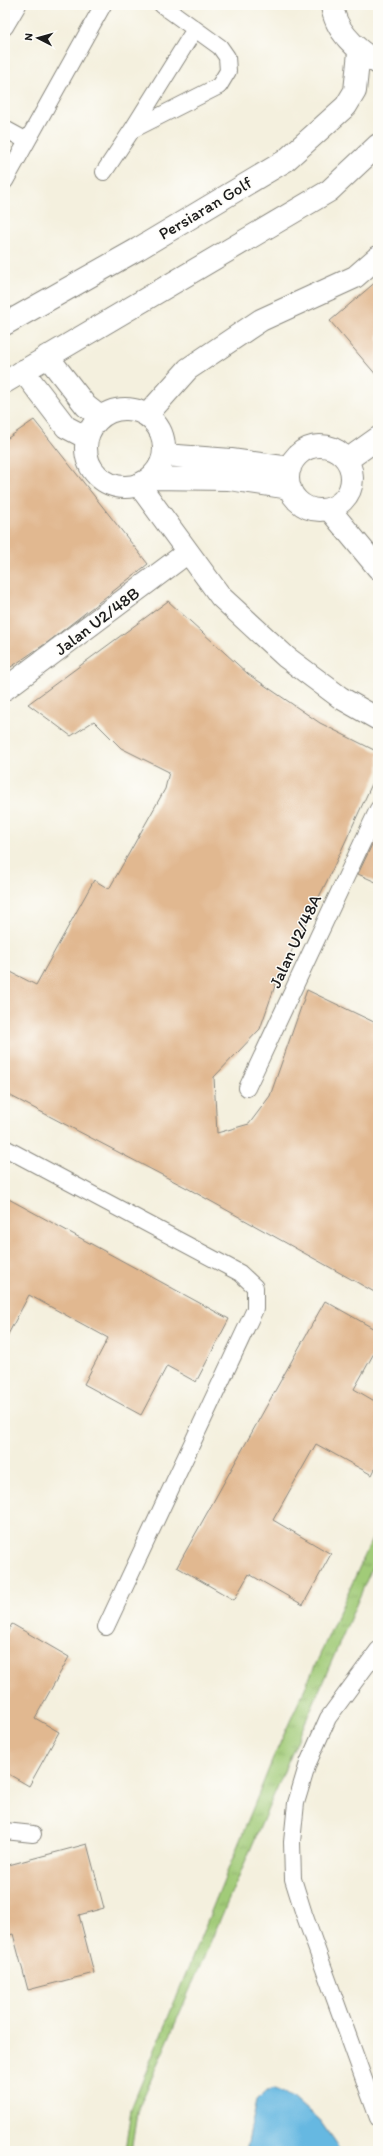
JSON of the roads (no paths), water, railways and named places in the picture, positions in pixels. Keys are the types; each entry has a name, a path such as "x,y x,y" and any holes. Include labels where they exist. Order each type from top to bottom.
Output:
{"street":[{"path":"332,5 342,32 359,52 378,63"},
{"name":"Persiaran Golf","path":"9,317 138,249 285,161 346,106 355,91 359,52"},
{"path":"87,438 66,427 14,376 329,191 378,145"},
{"path":"147,415 188,369 261,320 355,277 378,257"},
{"path":"47,356 86,406 100,418"},
{"path":"145,482 159,468 164,455 161,432 147,415 135,410 123,408 111,411 100,418 92,427 87,438 86,450 88,462 94,473 103,481 121,487 145,482 290,478"},
{"path":"347,460 378,438"},
{"path":"321,446 331,448 340,453 347,460 351,469 350,489 345,498 338,505 329,509 319,510 301,504 290,478 294,459 301,452 311,447 321,446"},
{"path":"164,455 231,460 290,478"},
{"path":"145,482 188,552 221,597 286,657 341,698 378,719"},
{"path":"329,509 378,568"},
{"name":"Jalan U2/48B","path":"5,689 188,552"}],"lane":[{"path":"5,28 18,5"},
{"path":"5,181 103,5"},
{"path":"132,130 219,86 225,79 228,71 227,57 220,47 162,5"},
{"path":"104,172 195,29"},
{"path":"5,129 27,141"},
{"name":"Jalan U2/48A","path":"247,1088 378,809"},
{"path":"5,1148 240,1273 255,1287 255,1309 106,1627"},
{"path":"378,1650 328,1718 308,1763 296,1803 292,1842 293,1879 304,1914 378,2118"},
{"path":"5,1831 33,1834"}],"water":[{"path":"274,2089 292,2096 320,2121 341,2151 246,2151 257,2100 265,2092"}]}
